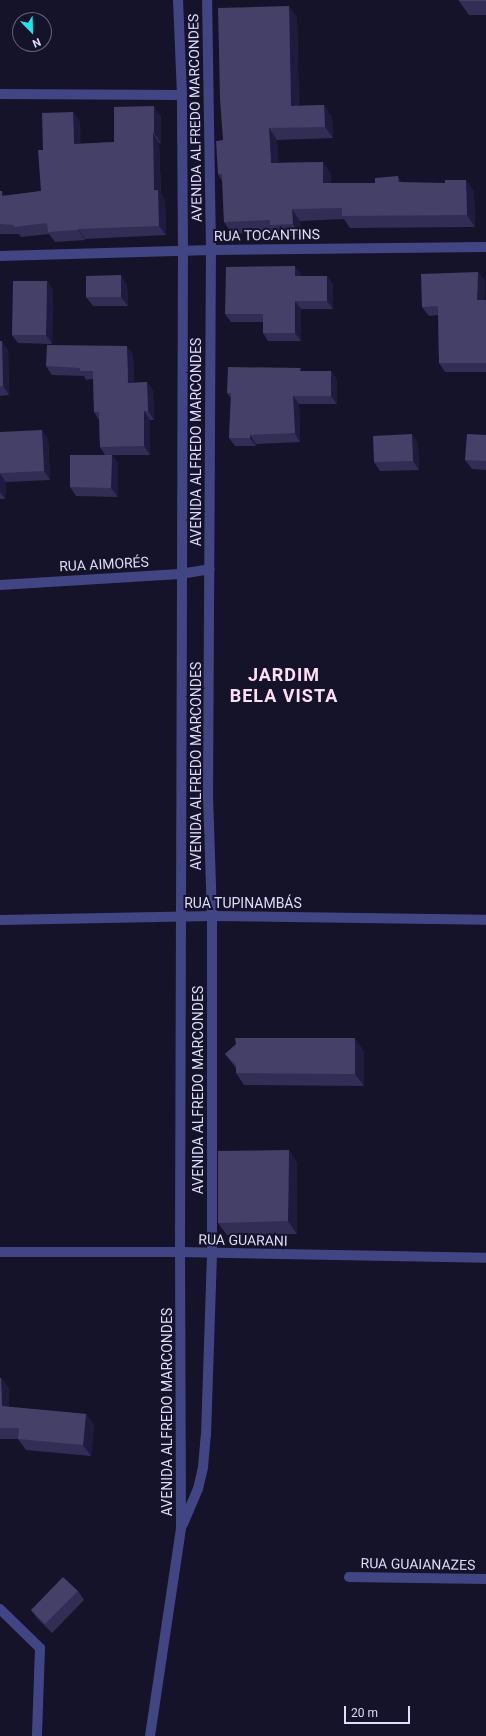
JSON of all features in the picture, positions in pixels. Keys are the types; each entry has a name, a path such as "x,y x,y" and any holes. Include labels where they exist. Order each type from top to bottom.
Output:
{"street":[{"name":"AVENIDA ALFREDO MARCONDES","path":"150,1736 182,1528 180,1252 180,574 183,251 182,95 178,0"},
{"name":"AVENIDA ALFREDO MARCONDES","path":"182,1528 198,1489 203,1467 206,1435 212,1253 212,916 208,798 211,250 207,0"},
{"path":"0,94 182,95"},
{"name":"RUA TOCANTINS","path":"0,256 211,250 486,248"},
{"name":"RUA AIMORÉS","path":"0,584 180,574 210,569"},
{"name":"RUA TUPINAMBÁS","path":"0,920 212,916 486,920"},
{"name":"RUA GUARANI","path":"0,1252 180,1252 486,1258"},
{"name":"RUA GUAIANAZES","path":"350,1577 486,1579"},
{"path":"0,1609 40,1648 37,1736"}],"building":[{"path":"486,0 486,1 459,1"},
{"path":"289,6 291,106 324,105 325,127 269,128 271,163 323,162 323,183 375,183 375,178 398,176 399,182 445,183 445,180 466,180 467,215 342,216 342,208 292,209 293,224 270,225 270,220 224,222 222,174 218,174 216,141 223,140 220,99 218,8"},
{"path":"154,106 154,190 158,190 159,226 78,229 48,232 47,223 14,227 14,225 0,224 0,191 2,191 2,196 41,191 38,150 43,150 42,113 73,112 74,144 114,142 114,107"},
{"path":"295,266 295,276 327,276 327,301 295,301 295,333 263,333 263,314 225,314 226,267"},
{"path":"478,272 477,300 486,300 486,363 439,363 438,306 422,307 421,274"},
{"path":"121,275 121,297 86,297 86,276"},
{"path":"13,281 47,281 46,335 12,335"},
{"path":"0,341 2,341 3,386 0,386"},
{"path":"47,345 127,346 128,383 147,382 148,411 144,411 144,446 100,447 99,412 94,412 93,371 80,371 80,368 46,366"},
{"path":"228,367 301,368 300,371 331,371 331,396 293,396 295,433 250,435 250,438 229,438 231,393 227,393"},
{"path":"42,430 44,471 0,473 0,432"},
{"path":"412,434 413,461 374,462 373,436"},
{"path":"467,434 486,435 486,461 465,460"},
{"path":"70,455 112,455 111,488 70,487"},
{"path":"235,1038 355,1038 355,1074 236,1073 236,1065 225,1054 236,1044"},
{"path":"289,1150 288,1221 218,1223 218,1151"},
{"path":"0,1378 2,1406 86,1414 83,1445 18,1439 19,1428 0,1428"},
{"path":"63,1577 78,1591 45,1624 31,1610"}],"district":[{"name":"JARDIM BELA VISTA","path":"284,686"}]}
